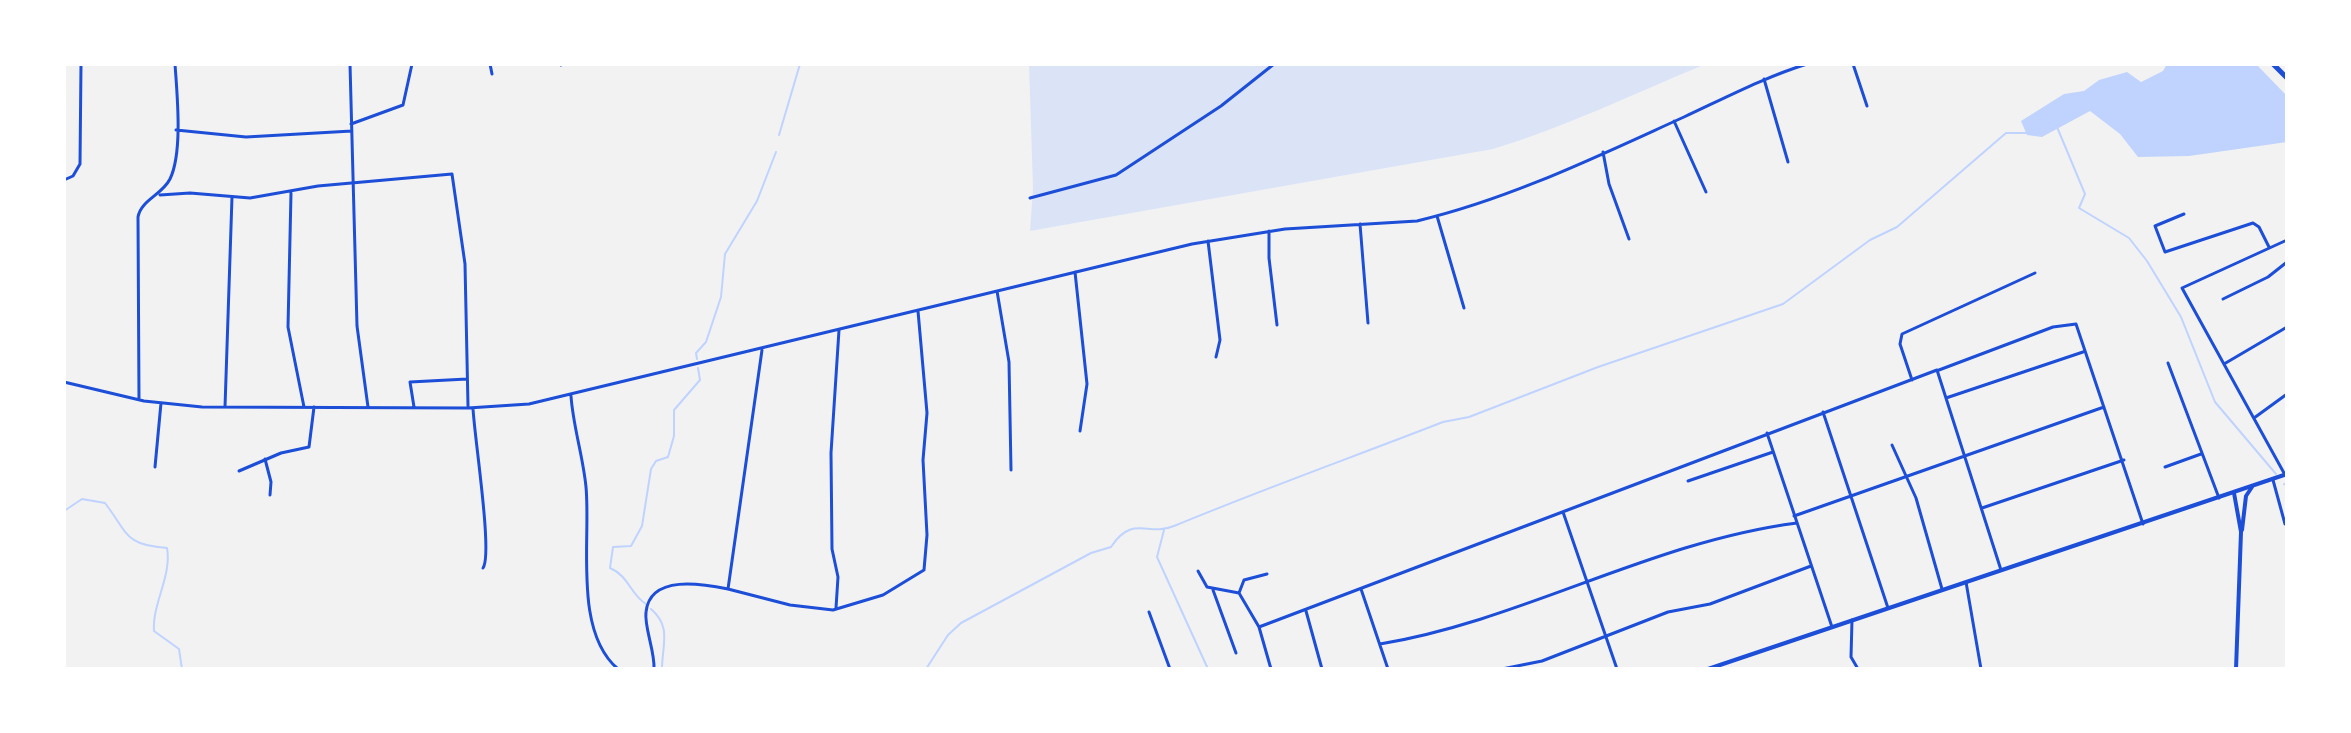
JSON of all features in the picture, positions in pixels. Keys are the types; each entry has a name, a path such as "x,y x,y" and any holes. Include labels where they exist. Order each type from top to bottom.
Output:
{"highway":[{"path":"2273,64 2287,78"}],"main road":[{"path":"1708,669 2286,474"},
{"path":"2236,669 2241,532 2246,496 2252,487"},
{"path":"2234,493 2241,532"}],"street":[{"path":"64,180 73,176 80,164 81,64"},
{"path":"160,195 171,177 176,130 175,64"},
{"path":"350,64 357,326 368,407"},
{"path":"351,124 403,105 412,64"},
{"path":"490,64 492,74"},
{"path":"1030,198 1116,175 1221,106 1274,64"},
{"path":"64,382 139,400 225,407 470,408 516,406 571,396 1208,241 1269,231 1437,216 1521,188 1764,79 1807,64"},
{"path":"1853,64 1867,106"},
{"path":"1764,79 1788,162"},
{"path":"1674,121 1706,192"},
{"path":"176,130 246,137 300,137 352,131"},
{"path":"1603,152 1609,184 1629,239"},
{"path":"139,400 138,217 144,204 160,195 190,193 232,197 291,193 355,182 449,173 454,177 465,264 467,379 486,516 487,561 483,568"},
{"path":"291,193 288,327 304,407"},
{"path":"225,407 232,197"},
{"path":"2184,214 2155,226 2165,252 2256,223 2269,247"},
{"path":"1437,216 1464,308"},
{"path":"1360,224 1368,323"},
{"path":"1269,231 1277,325"},
{"path":"2286,474 2182,288 2287,240"},
{"path":"1208,241 1220,340 1216,357"},
{"path":"2223,299 2268,277 2287,262"},
{"path":"1075,272 1087,384 1080,431"},
{"path":"1912,380 1900,344 1902,334 2035,273"},
{"path":"997,291 1009,362 1011,470"},
{"path":"654,669 645,613 657,592 665,585 728,589 790,605 836,609 883,595 922,573 927,564 923,460 927,407 918,311"},
{"path":"1259,627 1823,412 2067,324 2076,324 2143,524"},
{"path":"2224,364 2287,327"},
{"path":"836,609 838,577 832,549 831,453 839,330"},
{"path":"728,589 762,348"},
{"path":"1946,398 2084,352"},
{"path":"2168,363 2219,498"},
{"path":"1937,370 2001,570"},
{"path":"414,407 410,382 467,379"},
{"path":"2254,418 2287,394"},
{"path":"571,396 586,483 586,567 592,619 603,649 618,669"},
{"path":"155,467 161,403"},
{"path":"239,471 265,459 309,447 314,407"},
{"path":"1794,516 2104,407"},
{"path":"1823,412 1888,608"},
{"path":"1767,433 1832,627"},
{"path":"1892,445 1908,478 1942,589"},
{"path":"1688,481 1773,452"},
{"path":"2165,467 2201,454"},
{"path":"265,459 271,482 270,495"},
{"path":"1982,508 2124,460"},
{"path":"2273,480 2285,524"},
{"path":"1563,512 1617,669"},
{"path":"1380,644 1492,617 1586,579 1707,540 1797,523"},
{"path":"1502,669 1526,666 1668,612 1710,604 1811,566"},
{"path":"1198,571 1204,583 1213,590 1239,593"},
{"path":"1239,593 1244,580 1267,574"},
{"path":"1966,582 1981,669"},
{"path":"1361,589 1388,669"},
{"path":"1213,590 1236,653"},
{"path":"1239,593 1259,627 1271,669"},
{"path":"1306,611 1322,669"},
{"path":"1149,612 1170,669"},
{"path":"1852,620 1851,657 1858,669"}],"shaded area":[{"path":"1029,64 1706,64 1574,120 1493,149 1030,231 1033,189"}],"water":[{"path":"2167,64 2256,64 2287,96 2287,142 2189,156 2138,157 2120,134 2090,111 2042,137 2027,135 2021,121 2064,94 2084,91 2099,80 2127,72 2141,82 2163,71"}],"waterway":[{"path":"779,135 800,64"},
{"path":"2057,127 2085,194 2079,208 2129,238 2147,261 2181,317 2215,402 2276,474"},
{"path":"926,669 948,635 961,623 1091,553 1111,547 1126,531 1174,526 1443,422 1469,417 1598,367 1783,304 1870,240 1897,227 2006,133 2027,133"},
{"path":"697,359 696,353 706,342 721,297 725,254 757,201 776,152"},
{"path":"646,604 610,568 613,547 631,546 642,526 651,469 656,461 668,457 674,436 674,410 700,380 698,368"},
{"path":"64,511 82,499 105,503 128,536 142,544 167,548 167,569 154,631 179,649 182,669"},
{"path":"1164,530 1157,557 1208,669"},
{"path":"651,609 664,630 662,669"}]}
